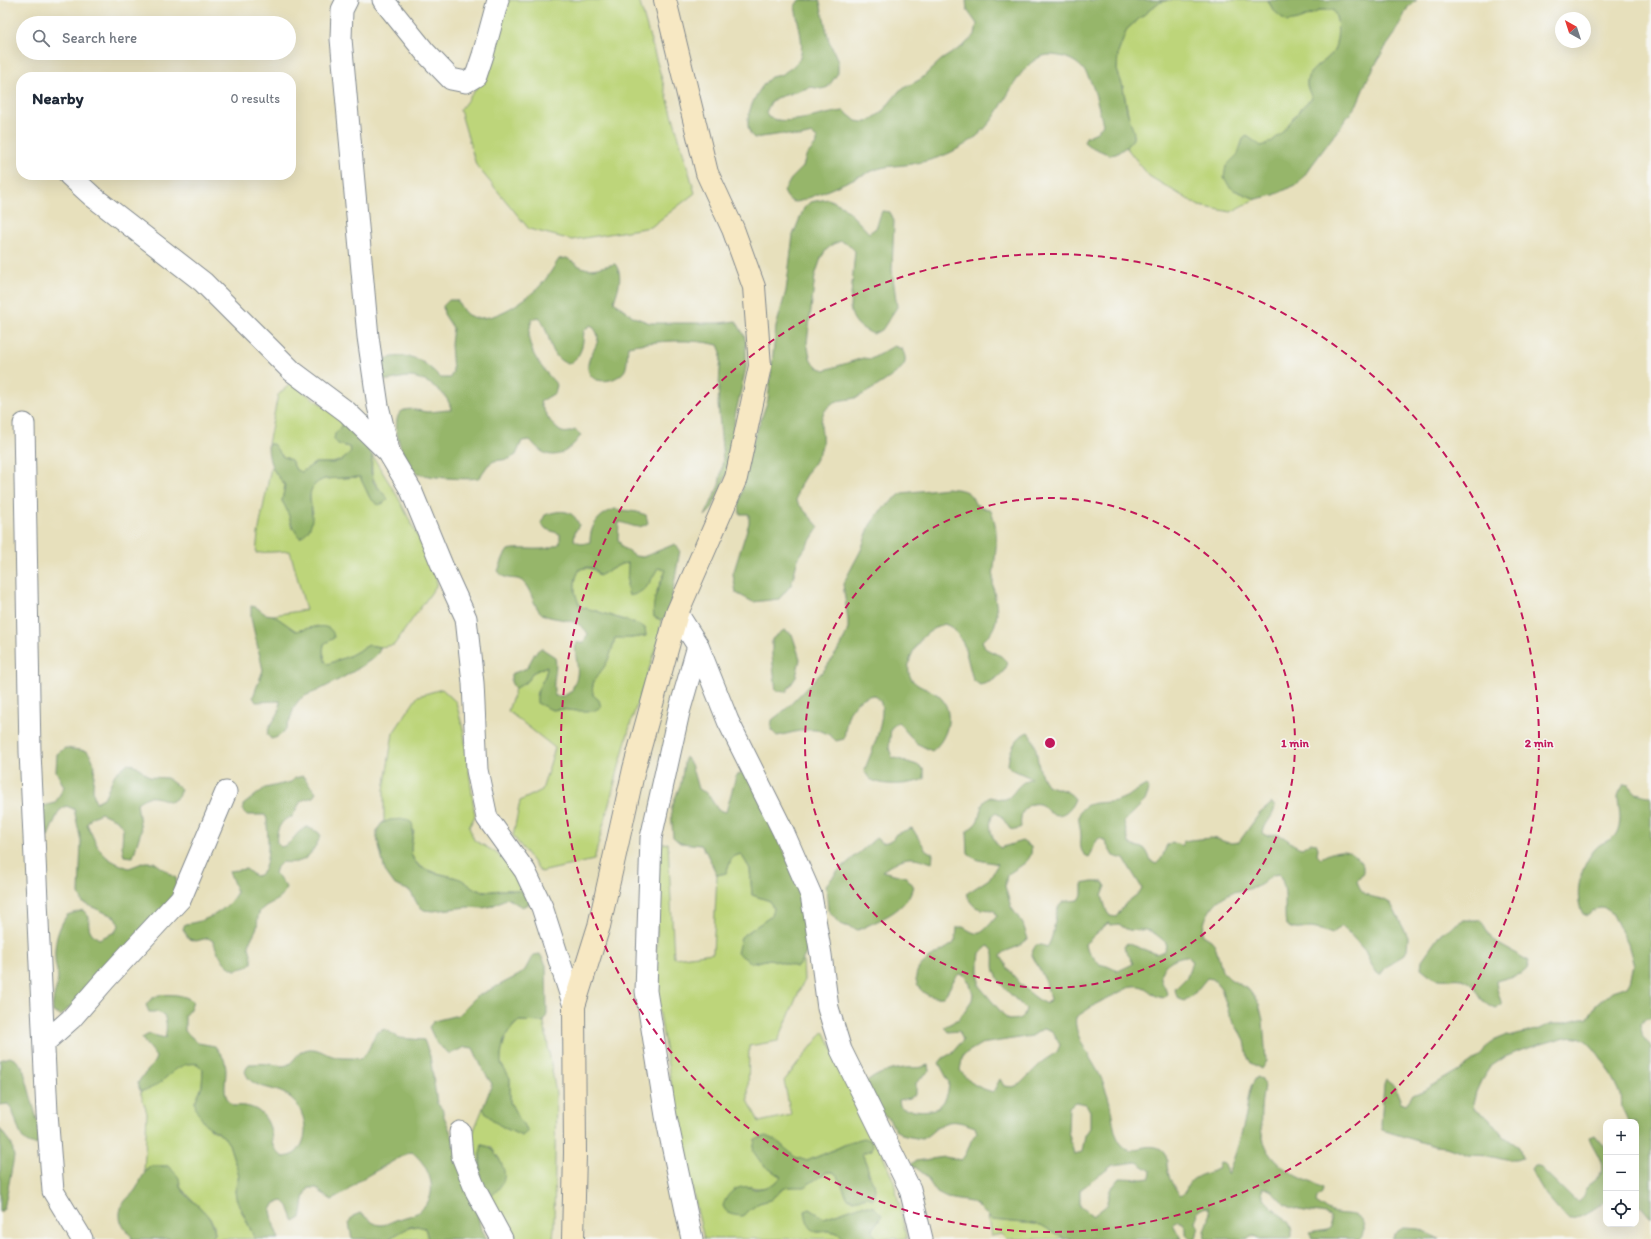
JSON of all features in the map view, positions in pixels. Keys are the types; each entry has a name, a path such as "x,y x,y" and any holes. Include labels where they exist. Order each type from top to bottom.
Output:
{"street":[{"path":"347,0 342,10 341,39 368,337 378,406 390,455"},
{"path":"383,0 425,52 451,79 466,82 476,76 498,0"},
{"path":"574,1006 599,926 634,769 677,613 736,478 760,366 754,287 733,229 707,173 665,0"},
{"path":"74,180 92,196 203,282 292,371 347,412 390,455 411,490 444,570 466,618 473,683 477,770 487,818 525,871 542,907 574,1006 574,1239"},
{"path":"24,424 30,752 44,1043 53,1191 82,1239"},
{"path":"677,613 698,646 728,722 783,831 811,895 828,1008 841,1050 910,1189 922,1239"},
{"path":"692,1239 666,1116 646,991 651,838 679,712 698,646"},
{"path":"44,1043 71,1019 181,898 226,792"},
{"path":"460,1132 464,1163 476,1191 502,1239"}],"green space":[{"path":"506,0 639,0 695,193 651,227 572,240 529,229 476,165 460,110 490,70"},
{"path":"799,0 819,0 829,41 838,61 838,73 828,87 822,89 811,87 776,98 771,102 766,112 768,117 776,120 795,120 844,111 856,121 867,122 881,113 900,90 921,79 941,60 963,46 975,35 977,24 967,10 966,0 1168,0 1158,3 1127,29 1118,53 1117,70 1123,87 1127,111 1134,133 1133,139 1126,147 1116,154 1110,155 1089,146 1084,142 1086,137 1097,132 1103,124 1094,89 1084,70 1076,63 1066,58 1052,55 1043,56 1034,60 1027,67 986,127 977,136 960,148 934,159 878,169 819,194 794,202 787,197 784,191 791,179 803,167 806,156 817,143 817,138 812,134 800,137 783,134 754,138 750,132 748,124 751,106 760,89 771,77 780,75 799,60 802,46 795,6"},
{"path":"1168,0 1268,0 1273,10 1298,20 1321,10 1333,10 1337,20 1338,33 1334,51 1312,71 1307,80 1307,85 1312,98 1302,107 1278,137 1267,145 1261,147 1247,136 1243,139 1238,154 1226,166 1234,190 1256,199 1231,212 1199,206 1149,176 1126,147 1133,139 1123,87 1117,70 1118,53 1127,29 1158,3"},
{"path":"1268,0 1417,0 1408,7 1395,34 1383,51 1367,80 1357,104 1298,184 1274,195 1256,199 1234,190 1229,186 1224,177 1226,166 1238,154 1243,139 1247,136 1261,146 1273,141 1278,137 1302,107 1312,98 1307,85 1308,77 1315,68 1334,51 1338,32 1337,20 1333,10 1321,10 1298,20 1287,22 1273,10"},
{"path":"828,199 843,206 869,233 876,228 882,211 890,212 894,221 892,270 897,307 882,330 873,334 857,324 850,307 855,251 849,245 841,241 833,244 826,250 821,258 815,276 807,343 811,361 817,367 825,370 863,358 871,359 894,346 902,349 905,356 905,362 900,370 875,387 858,397 832,403 825,411 821,422 821,449 799,487 796,501 819,527 798,559 791,585 779,599 753,602 736,593 733,574 749,523 749,514 740,514 739,505 752,444 768,400 776,327 786,291 793,235 804,208 810,202"},
{"path":"567,258 580,266 590,269 615,264 620,278 614,302 634,317 650,323 720,323 736,321 744,335 746,343 746,368 735,416 730,467 712,509 705,516 719,485 723,459 718,404 721,352 718,345 708,343 673,341 628,346 625,370 617,377 605,381 594,378 590,375 588,369 588,363 596,347 598,337 596,331 591,325 584,330 582,346 579,354 568,364 561,361 556,356 543,323 539,317 532,319 529,335 532,349 538,362 557,385 555,393 540,402 545,413 557,429 566,433 575,430 581,435 573,445 564,452 553,455 541,451 530,440 522,441 516,455 509,459 494,461 488,465 479,478 466,479 428,476 415,472 406,461 397,432 398,416 402,411 408,409 427,412 451,410 450,404 436,388 422,380 409,377 384,380 381,360 391,357 407,356 421,361 441,378 450,378 453,371 451,344 453,328 444,314 443,306 449,300 457,300 468,315 476,318 485,318 495,315 505,311 532,293 545,281 559,259"},
{"path":"291,383 345,421 335,434 338,444 349,447 351,451 344,459 333,463 315,463 302,472 296,470 291,460 282,456 273,445 268,444 278,395"},
{"path":"345,421 352,425 372,455 371,472 374,483 388,499 384,503 378,505 370,498 360,477 324,479 315,484 311,491 311,523 308,531 300,538 294,529 282,501 285,485 277,475 270,462 268,444 273,444 282,456 291,460 296,470 302,472 315,463 333,463 344,459 351,451 349,447 338,444 334,439 335,434"},
{"path":"372,455 399,499 437,575 436,586 394,645 380,647 369,645 349,656 328,664 325,661 323,650 324,644 318,626 296,631 273,615 306,610 290,551 256,553 258,534 271,467 285,485 282,501 288,511 292,529 313,513 310,502 310,493 314,485 324,479 360,477 370,498 387,499 374,480"},
{"path":"947,488 965,491 971,495 975,504 991,511 996,528 993,587 997,615 993,629 982,641 986,649 1001,656 1008,663 1001,674 989,682 980,685 973,680 964,645 952,627 944,624 933,629 924,636 916,646 911,657 909,662 909,673 916,684 938,695 944,701 948,716 946,732 938,746 932,751 916,743 898,722 891,728 889,748 892,757 917,765 924,770 924,779 905,784 876,782 870,779 864,771 874,746 882,716 880,701 875,696 865,697 854,705 848,716 844,739 836,741 829,735 815,730 800,731 777,736 771,730 772,720 786,709 825,669 841,646 848,629 843,584 861,550 870,525 881,510 902,493"},
{"path":"614,509 637,512 646,515 648,523 641,526 637,527 619,522 618,539 622,547 635,556 643,557 675,544 680,550 670,607 672,614 661,620 654,617 653,610 655,598 666,570 658,568 644,590 635,595 629,596 627,588 628,563 621,564 599,576 595,569 588,567 580,569 577,574 575,593 581,607 639,625 645,628 646,636 615,638 608,659 594,680 593,684 593,695 599,700 601,707 593,711 552,710 537,703 539,687 545,676 547,666 532,673 529,680 515,689 511,682 511,674 527,668 535,653 541,648 555,657 555,696 564,696 572,691 577,676 576,643 584,642 588,634 580,625 542,614 536,606 530,591 521,580 505,577 498,571 508,550 541,549 560,543 560,534 546,529 541,523 545,515 560,511 569,513 573,516 579,525 575,532 574,540 582,544 590,542 590,536 596,521 604,514"},
{"path":"629,563 627,588 646,588 658,567 666,570 656,593 654,617 661,620 659,640 631,722 594,860 541,872 513,836 520,801 542,790 555,748 508,711 515,689 529,680 532,673 547,666 546,674 536,695 552,710 560,709 577,711 593,695 592,689 594,680 608,659 615,637 631,638 646,636 645,628 639,625 597,611 581,608 575,593 577,574 580,569 591,569 599,576 621,564"},
{"path":"251,606 256,607 265,614 273,615 296,631 313,627 325,627 333,632 334,638 324,644 323,651 325,661 328,664 349,656 369,645 380,647 379,651 368,662 352,672 298,701 284,732 271,739 267,734 279,712 280,701 256,702 253,697 263,670 251,618"},
{"path":"784,630 792,634 800,659 796,677 786,692 776,691 772,656 772,639"},
{"path":"442,689 456,702 464,733 475,816 469,827 474,840 495,852 515,870 528,895 517,890 486,891 477,889 459,879 422,867 413,857 411,849 414,831 384,822 384,790 393,733 418,696"},
{"path":"1028,732 1032,736 1040,771 1047,785 1069,793 1075,799 1071,807 1065,813 1058,815 1049,812 1041,805 1030,805 1022,814 1021,827 1016,830 1010,829 1001,816 996,813 992,816 990,824 995,841 1000,848 1022,841 1031,847 1030,857 1024,864 1007,875 1005,886 1011,907 1023,924 1028,939 1019,946 1004,952 1001,956 1009,970 1026,990 1046,1004 1050,1000 1046,982 1032,955 1036,945 1047,947 1050,942 1056,915 1060,905 1066,901 1079,900 1082,895 1082,884 1103,882 1106,886 1102,896 1107,912 1110,916 1116,917 1126,903 1139,893 1142,888 1124,859 1113,856 1104,840 1099,838 1089,857 1082,852 1079,820 1081,810 1090,804 1122,799 1146,785 1149,790 1145,801 1124,822 1129,843 1133,846 1144,848 1152,862 1156,864 1162,857 1167,845 1172,842 1182,846 1184,841 1212,838 1228,843 1239,842 1259,814 1272,803 1275,807 1274,811 1265,827 1263,834 1268,836 1273,834 1282,836 1298,847 1302,848 1311,842 1316,843 1318,848 1317,854 1321,858 1333,852 1349,852 1359,860 1363,866 1363,872 1357,881 1363,892 1391,904 1408,937 1407,949 1405,954 1387,966 1380,975 1375,972 1365,951 1341,926 1332,934 1311,928 1295,929 1286,925 1285,893 1279,874 1273,875 1258,886 1234,892 1225,896 1215,904 1207,915 1203,928 1203,935 1211,940 1215,945 1222,971 1230,979 1249,990 1259,1004 1263,1020 1266,1061 1261,1069 1251,1063 1248,1058 1245,1041 1230,1016 1221,988 1213,979 1207,978 1193,995 1184,1001 1178,999 1175,989 1187,977 1192,961 1188,956 1174,959 1163,969 1161,979 1167,994 1163,998 1158,997 1146,988 1132,986 1096,1004 1076,1017 1076,1025 1081,1041 1100,1075 1108,1096 1118,1139 1125,1148 1131,1151 1150,1146 1162,1150 1166,1157 1172,1182 1181,1196 1191,1181 1201,1175 1218,1169 1220,1163 1225,1164 1227,1174 1233,1161 1240,1137 1246,1115 1250,1090 1257,1077 1262,1079 1264,1085 1261,1125 1266,1147 1282,1166 1295,1175 1323,1188 1322,1193 1317,1197 1316,1203 1331,1212 1353,1215 1360,1219 1363,1222 1364,1231 1360,1239 1312,1238 1309,1233 1327,1230 1331,1227 1330,1216 1289,1207 1272,1191 1262,1188 1263,1196 1267,1202 1288,1222 1291,1228 1292,1236 1290,1239 1259,1239 1253,1236 1246,1239 1205,1239 1205,1231 1210,1216 1208,1207 1198,1211 1196,1223 1199,1227 1196,1238 1190,1238 1186,1234 1186,1228 1183,1223 1178,1221 1173,1224 1181,1239 1065,1239 1041,1225 992,1220 971,1202 947,1198 937,1193 924,1174 911,1164 916,1161 945,1157 961,1160 964,1157 972,1139 977,1133 975,1127 958,1122 949,1122 936,1128 922,1139 905,1136 895,1130 890,1120 876,1109 864,1085 878,1075 889,1071 928,1065 929,1071 916,1083 916,1094 910,1098 899,1100 900,1106 907,1110 929,1110 939,1106 946,1097 949,1082 939,1063 943,1058 952,1053 963,1040 959,1031 948,1032 944,1027 959,1019 972,1000 973,994 970,984 964,975 959,974 943,997 930,996 920,989 916,981 916,973 932,956 954,943 957,927 963,927 972,932 978,933 984,930 997,916 994,910 980,909 974,906 966,894 989,879 998,864 978,860 968,853 967,832 979,819 982,805 986,799 990,797 1006,799 1020,785 1031,778 1011,769 1008,765 1010,755 1016,741 1023,734","holes":["1108,923 1111,925 1119,924 1128,930 1150,931 1166,943 1165,951 1156,954 1127,943 1124,947 1133,964 1118,971 1099,964 1086,948 1085,944","988,946 993,952 994,966 998,979 1009,993 1026,1009 1025,1013 1020,1019 1008,1020 979,986 980,953","1044,1028 1052,1031 1060,1045 1057,1052 1043,1061 1020,1084 1013,1087 1004,1086 1000,1079 993,1092 974,1084 963,1075 960,1070 963,1055 981,1044 1032,1036","1075,1102 1086,1104 1090,1111 1090,1128 1085,1135 1082,1152 1074,1154 1068,1131 1069,1107","1137,1162 1151,1171 1150,1178 1120,1178 1110,1190 1106,1206 1093,1216 1080,1206 1080,1190 1113,1165"]},
{"path":"65,748 87,751 92,758 95,770 93,788 96,802 104,798 115,774 128,763 137,766 150,777 167,778 181,789 178,797 171,802 157,797 150,797 137,803 141,831 133,857 124,856 122,846 123,827 117,820 101,813 92,817 87,824 98,847 106,857 129,868 145,862 154,862 176,878 177,887 168,904 61,1016 53,1012 53,999 58,978 55,962 55,947 59,930 67,915 83,910 89,917 89,927 91,932 99,939 115,932 119,925 115,917 83,903 79,894 81,841 74,809 66,806 59,811 48,836 38,834 38,807 55,803 64,787 56,771 57,754"},
{"path":"685,757 691,764 698,789 707,793 718,810 726,812 736,776 747,770 797,880 808,943 805,956 797,967 770,959 752,963 737,953 741,937 770,917 773,909 770,901 752,895 750,869 741,854 732,857 726,873 717,875 701,845 680,843 673,837 671,809 681,783"},
{"path":"303,776 316,793 313,797 301,801 292,817 288,818 282,823 277,834 277,843 281,847 289,843 300,831 307,827 318,832 321,836 314,849 306,858 297,862 282,862 277,867 275,873 286,887 284,892 282,896 264,907 259,914 257,927 249,945 252,963 247,967 235,970 227,965 219,954 213,941 208,938 196,941 189,939 183,929 185,924 200,921 215,914 233,899 237,892 229,871 246,869 255,876 260,875 264,869 268,848 267,819 265,815 247,815 243,811 243,805 265,788 291,782 295,778"},
{"path":"1624,784 1629,785 1636,793 1651,797 1651,1017 1645,1019 1640,1025 1642,1033 1651,1047 1651,1217 1639,1203 1639,1119 1627,1119 1622,1108 1621,1095 1610,1072 1587,1041 1581,1038 1564,1037 1505,1057 1490,1067 1481,1081 1473,1103 1474,1109 1488,1118 1502,1135 1519,1147 1522,1158 1510,1160 1493,1156 1468,1155 1446,1147 1434,1146 1382,1130 1381,1125 1384,1085 1386,1080 1395,1087 1401,1102 1406,1104 1413,1095 1427,1089 1469,1064 1482,1054 1488,1045 1497,1039 1507,1035 1513,1036 1540,1029 1550,1024 1560,1024 1587,1019 1596,1005 1612,991 1627,986 1630,981 1634,965 1628,944 1612,913 1603,907 1597,909 1588,916 1583,914 1578,897 1580,879 1587,861 1599,845 1615,835 1619,827 1620,818 1618,796"},
{"path":"406,819 412,823 413,827 411,848 412,856 415,862 420,866 432,872 460,879 475,889 481,891 517,890 528,895 530,903 522,907 507,898 492,906 483,908 467,907 433,911 424,910 418,905 410,891 395,885 385,871 377,838 377,830 382,823 390,820"},
{"path":"912,828 926,850 933,854 932,863 917,858 906,858 882,871 906,877 913,885 906,901 899,908 884,918 858,930 840,924 828,910 826,885 838,871 876,838 883,843 891,841 896,834"},
{"path":"668,843 674,958 713,953 717,875 726,873 732,857 741,854 750,869 752,895 770,901 773,909 770,917 741,937 752,963 770,959 797,967 803,960 804,980 778,1041 749,1046 748,1100 759,1122 791,1115 784,1081 824,1031 877,1140 894,1182 907,1239 877,1238 873,1233 873,1227 880,1220 863,1205 824,1218 810,1209 814,1231 835,1232 845,1239 704,1239 693,1193 669,1072 656,990 658,845","holes":["777,1141 795,1157 807,1161 853,1141 864,1158 870,1177 874,1184 868,1197 852,1200 847,1197 838,1176 833,1172 827,1172 804,1186 788,1187 783,1189 770,1200 759,1203 742,1216 750,1186 758,1188 767,1187 775,1183 781,1177 762,1164"]},
{"path":"1463,920 1481,920 1493,941 1529,961 1527,969 1521,974 1496,981 1502,1005 1495,1009 1484,1002 1474,987 1467,981 1463,979 1437,979 1421,968 1422,960 1441,933"},
{"path":"540,954 546,965 547,1014 544,1022 519,1021 513,1026 504,1040 501,1056 501,1064 510,1078 510,1102 528,1131 522,1136 495,1122 483,1108 492,1084 483,1070 473,1048 465,1047 450,1054 437,1044 429,1027 434,1021 458,1015 476,997 519,975 525,970 533,955"},
{"path":"159,995 177,995 193,1001 190,1009 185,1015 185,1031 198,1043 215,1046 225,1062 225,1092 229,1102 234,1106 253,1108 263,1115 269,1125 274,1148 283,1157 294,1154 302,1144 305,1131 303,1117 297,1105 290,1097 281,1092 255,1084 249,1079 245,1071 249,1064 287,1065 301,1052 309,1049 336,1057 360,1059 368,1050 377,1032 385,1029 399,1038 424,1040 430,1056 437,1103 443,1110 443,1114 453,1138 474,1175 481,1170 480,1154 482,1145 490,1148 494,1152 503,1168 503,1182 500,1188 477,1210 480,1226 487,1239 428,1239 425,1228 417,1226 410,1227 388,1239 352,1239 349,1223 353,1216 360,1213 375,1224 383,1225 416,1213 427,1203 431,1188 428,1172 412,1152 358,1181 346,1192 332,1200 322,1194 317,1188 309,1188 304,1199 301,1218 294,1222 288,1206 283,1201 275,1203 271,1210 274,1226 279,1239 255,1239 236,1198 235,1191 239,1175 229,1144 224,1137 205,1124 196,1110 195,1102 202,1086 203,1070 198,1064 181,1066 156,1085 149,1089 140,1091 138,1083 153,1064 156,1057 142,1038 149,1034 165,1038 166,1035 164,1015 157,1012 149,1012 146,1005 151,999"},
{"path":"519,1021 544,1022 556,1094 553,1239 504,1239 485,1200 500,1160 491,1147 482,1145 479,1162 481,1170 474,1175 472,1135 483,1108 495,1122 522,1136 518,1117 510,1102 510,1078 500,1064 501,1052 507,1035"},
{"path":"10,1057 16,1060 23,1068 39,1127 40,1139 38,1144 31,1144 26,1141 19,1130 12,1109 8,1104 0,1105 0,1060"},
{"path":"184,1064 198,1064 203,1070 202,1086 195,1102 211,1129 224,1137 229,1144 239,1175 235,1191 239,1206 255,1239 211,1239 215,1234 214,1225 209,1217 181,1188 179,1179 168,1166 151,1166 144,1172 147,1113 140,1091 151,1088 171,1072"},
{"path":"0,1129 12,1145 14,1157 4,1209 0,1212"},
{"path":"1595,1135 1603,1144 1603,1203 1582,1216 1568,1220 1546,1195 1531,1170 1534,1166 1539,1166 1573,1199 1577,1201 1581,1199 1584,1196 1586,1188 1598,1178 1602,1168 1589,1137"},
{"path":"766,1136 777,1141 795,1157 807,1161 853,1141 864,1138 870,1140 873,1145 872,1150 862,1153 868,1169 868,1174 874,1184 875,1189 873,1199 868,1197 852,1200 847,1197 838,1176 833,1172 827,1172 804,1187 788,1187 783,1189 770,1200 759,1203 742,1216 728,1213 723,1206 726,1198 732,1191 740,1187 758,1189 766,1187 776,1182 781,1177 762,1164 753,1151 755,1140"},
{"path":"151,1166 168,1166 177,1175 182,1190 211,1220 215,1234 211,1239 131,1239 132,1237 122,1225 120,1211 125,1201 135,1191 144,1174"},
{"path":"862,1205 874,1207 882,1215 873,1228 873,1233 879,1239 845,1239 835,1232 814,1231 810,1227 805,1211 810,1209 824,1218"},
{"path":"988,1217 992,1220 1041,1225 1065,1239 1006,1239 1001,1234 991,1236"},
{"path":"417,1226 425,1228 428,1239 388,1239 402,1230"},
{"path":"1403,1228 1420,1229 1439,1239 1392,1239 1398,1231"}]}
